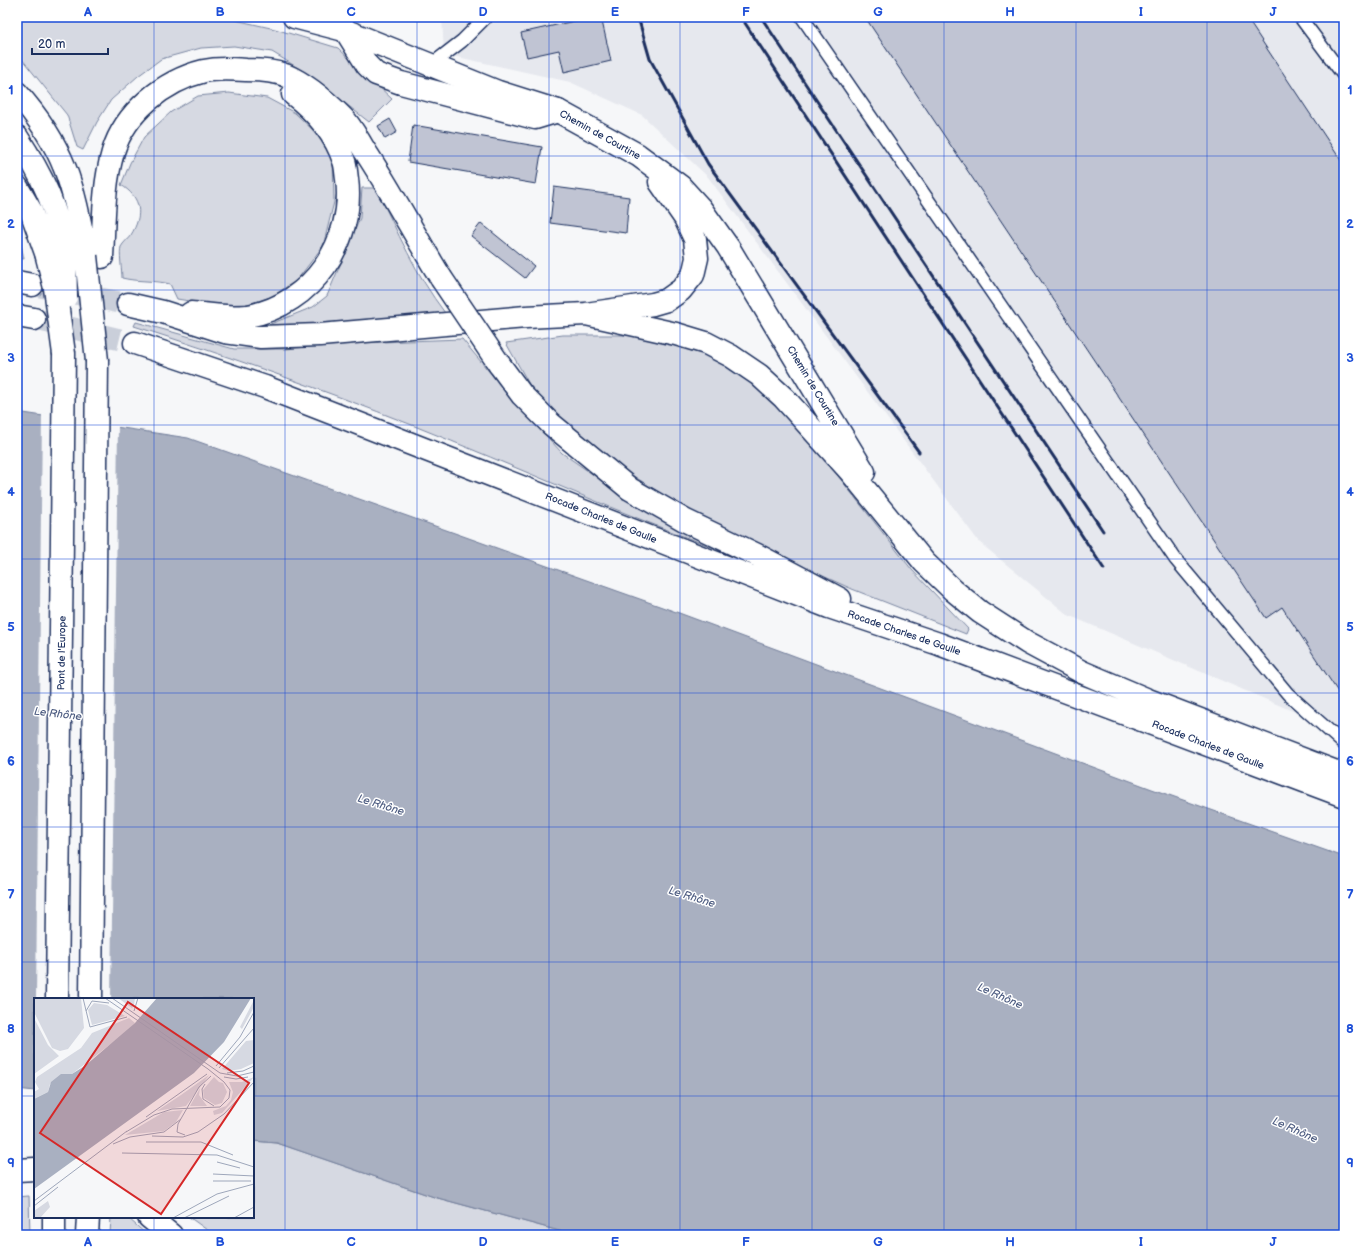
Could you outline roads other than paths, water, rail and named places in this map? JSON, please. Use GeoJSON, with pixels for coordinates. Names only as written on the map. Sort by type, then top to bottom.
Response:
{"type":"FeatureCollection","features":[{"type":"Feature","properties":{"kind":"main road","name":"Chemin de Courtine"},"geometry":{"type":"LineString","coordinates":[[294,17],[341,23],[431,65],[498,92],[558,111],[638,155],[680,186],[701,209],[728,247],[796,358],[894,525]]}},
{"type":"Feature","properties":{"kind":"main road"},"geometry":{"type":"LineString","coordinates":[[341,23],[367,65],[376,74],[401,83],[534,118],[558,111]]}},
{"type":"Feature","properties":{"kind":"main road"},"geometry":{"type":"LineString","coordinates":[[75,255],[106,182],[113,152],[125,126],[141,106],[160,92],[186,77],[205,71],[227,69],[257,70],[285,75],[312,90],[344,119],[377,169],[441,278],[499,364],[522,395],[551,424],[630,489],[686,521],[757,555],[839,598],[939,644]]}},
{"type":"Feature","properties":{"kind":"main road"},"geometry":{"type":"LineString","coordinates":[[163,312],[248,316],[270,309],[291,298],[315,280],[333,255],[345,225],[349,194],[344,161],[330,133],[310,108],[289,91],[257,70]]}},
{"type":"Feature","properties":{"kind":"main road"},"geometry":{"type":"LineString","coordinates":[[17,93],[51,137],[66,167],[79,208],[75,255]]}},
{"type":"Feature","properties":{"kind":"main road"},"geometry":{"type":"LineString","coordinates":[[17,137],[44,183],[75,255],[97,361],[91,998]]}},
{"type":"Feature","properties":{"kind":"main road"},"geometry":{"type":"LineString","coordinates":[[128,304],[163,312],[225,332],[262,337],[320,336],[526,317],[586,314],[635,308],[666,300],[681,290],[693,275],[697,258],[695,239],[685,218],[671,196],[638,155]]}},
{"type":"Feature","properties":{"kind":"main road"},"geometry":{"type":"LineString","coordinates":[[17,187],[32,211],[75,255]]}},
{"type":"Feature","properties":{"kind":"main road","name":"Pont de l'Europe"},"geometry":{"type":"LineString","coordinates":[[57,998],[64,354],[55,288],[75,255]]}},
{"type":"Feature","properties":{"kind":"main road"},"geometry":{"type":"LineString","coordinates":[[586,314],[676,334],[706,343],[748,367],[784,398],[850,471],[924,562],[953,590],[980,612],[1028,643],[1089,675],[1322,768],[1344,775]]}},
{"type":"Feature","properties":{"kind":"main road","name":"Rocade Charles de Gaulle"},"geometry":{"type":"LineString","coordinates":[[134,343],[265,386],[822,605],[939,644],[1344,796]]}},
{"type":"Feature","properties":{"kind":"main road"},"geometry":{"type":"LineString","coordinates":[[17,1170],[34,1169]]}},
{"type":"Feature","properties":{"kind":"main road"},"geometry":{"type":"LineString","coordinates":[[54,1218],[54,1235]]}},
{"type":"Feature","properties":{"kind":"main road"},"geometry":{"type":"LineString","coordinates":[[88,1218],[88,1235]]}},
{"type":"Feature","properties":{"kind":"main road"},"geometry":{"type":"LineString","coordinates":[[150,1218],[171,1235]]}},
{"type":"Feature","properties":{"kind":"lane"},"geometry":{"type":"LineString","coordinates":[[431,65],[462,41],[486,17]]}},
{"type":"Feature","properties":{"kind":"lane"},"geometry":{"type":"LineString","coordinates":[[802,17],[1176,560],[1288,694],[1344,744]]}},
{"type":"Feature","properties":{"kind":"lane"},"geometry":{"type":"LineString","coordinates":[[1300,17],[1344,76]]}},
{"type":"Feature","properties":{"kind":"water","name":"Le Rhône"},"geometry":{"type":"Polygon","coordinates":[[[17,412],[188,438],[679,613],[1152,789],[1344,857],[1344,1235],[574,1235],[434,1197],[277,1143],[254,1141],[254,998],[34,998],[34,1091],[17,1089],[17,412]]]}},
{"type":"Feature","properties":{"kind":"tunnel"},"geometry":{"type":"LineString","coordinates":[[32,285],[128,304]]}},
{"type":"Feature","properties":{"kind":"tunnel"},"geometry":{"type":"LineString","coordinates":[[34,319],[135,343]]}},
{"type":"Feature","properties":{"kind":"railway"},"geometry":{"type":"LineString","coordinates":[[638,17],[650,59],[708,164],[919,452]]}},
{"type":"Feature","properties":{"kind":"railway"},"geometry":{"type":"LineString","coordinates":[[741,17],[1104,569]]}},
{"type":"Feature","properties":{"kind":"railway"},"geometry":{"type":"LineString","coordinates":[[761,17],[1103,531]]}}]}
